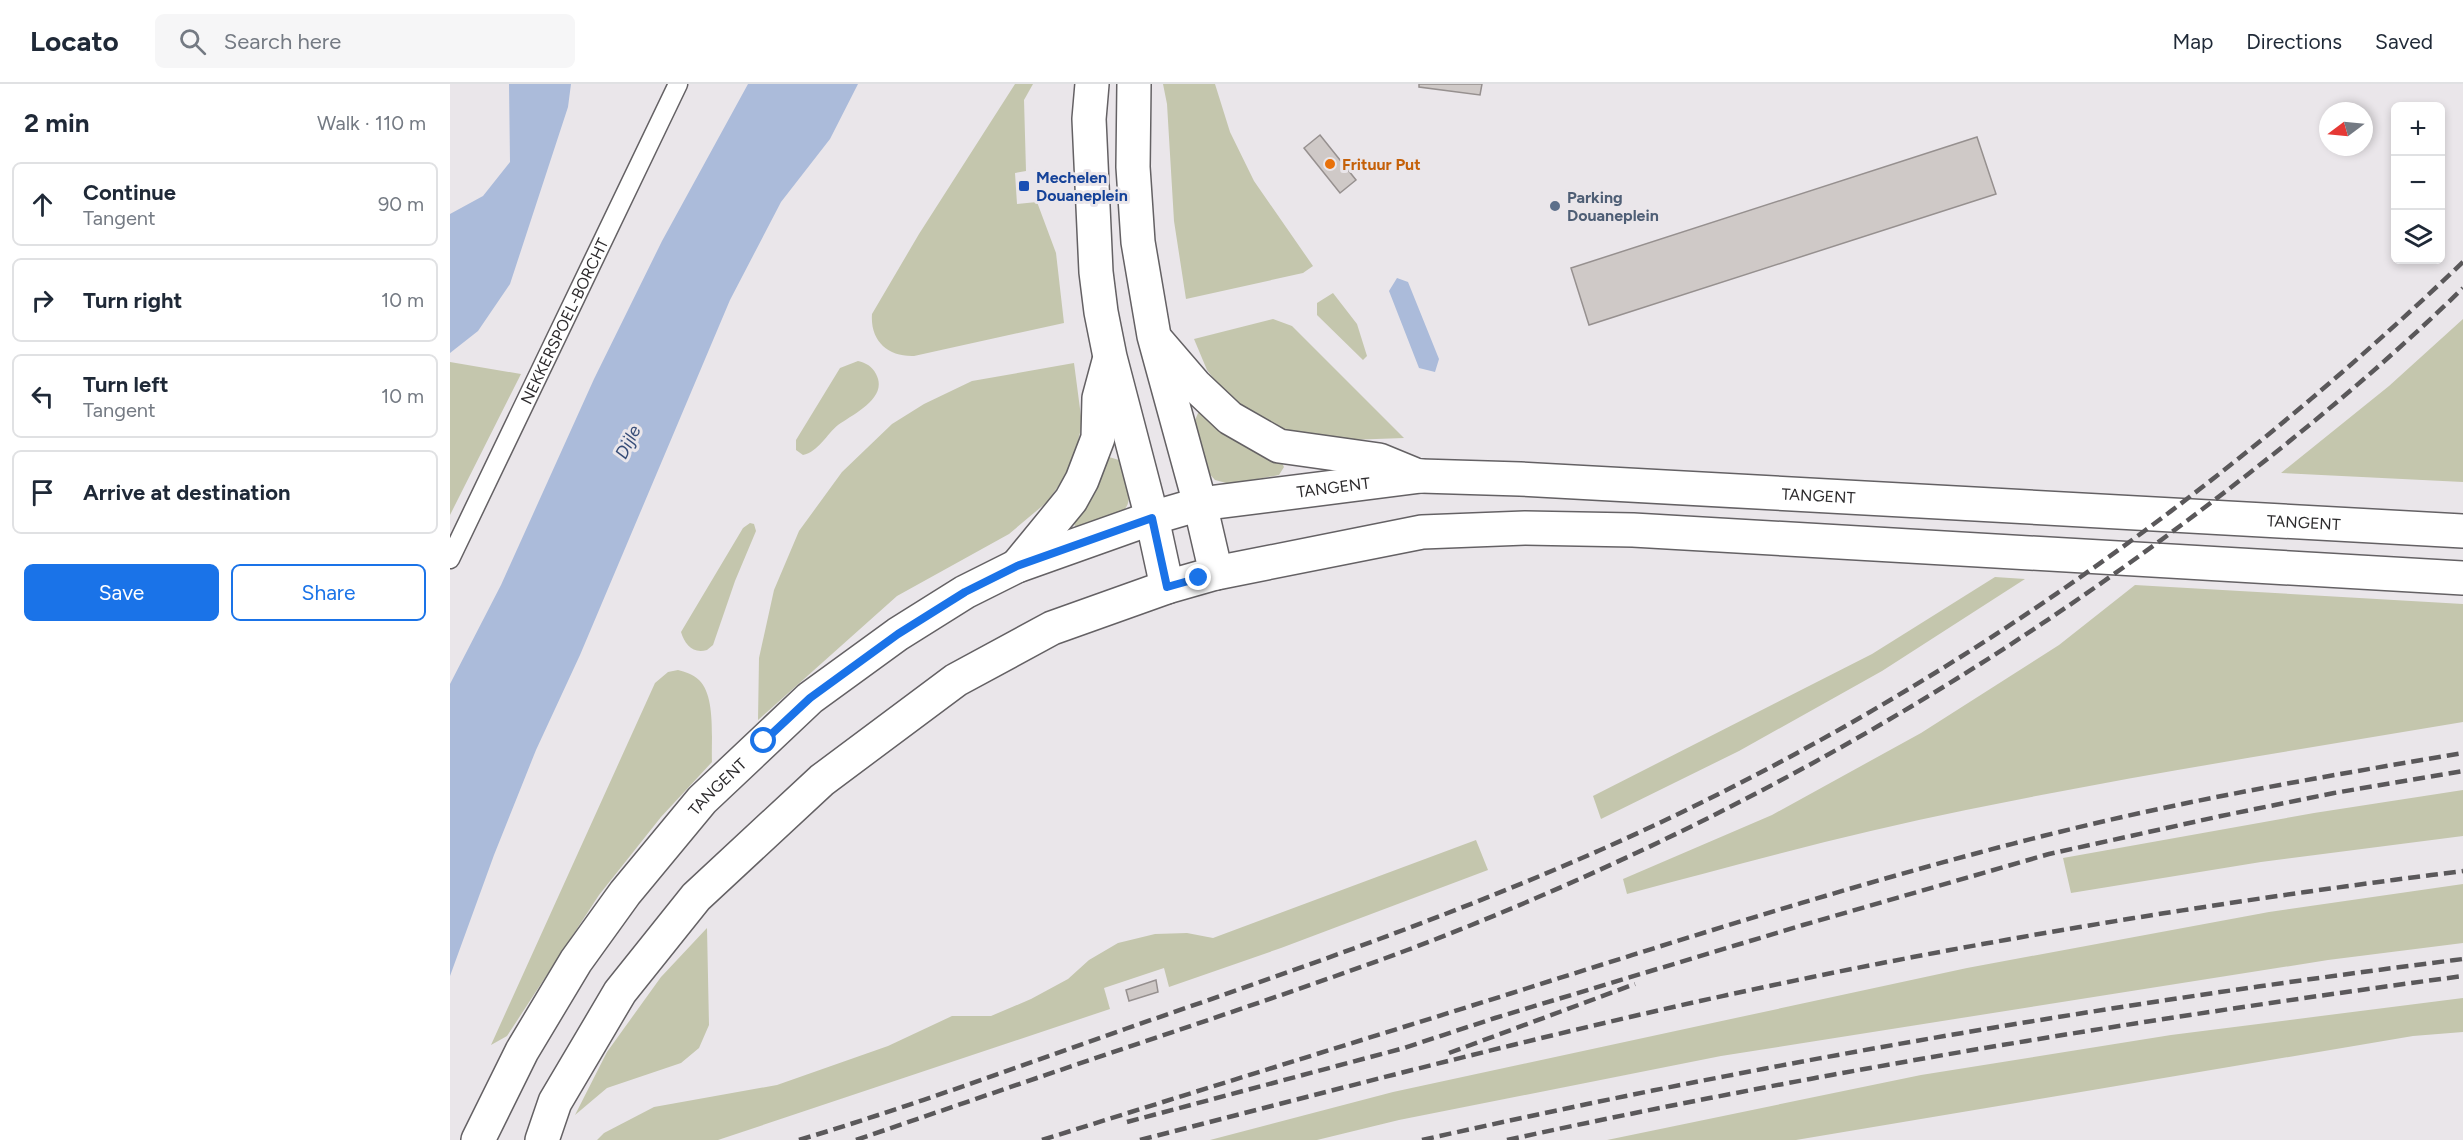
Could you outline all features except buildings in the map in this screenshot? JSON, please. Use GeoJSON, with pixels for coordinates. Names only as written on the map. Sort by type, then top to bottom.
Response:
{"type":"FeatureCollection","features":[{"type":"Feature","properties":{"kind":"main road"},"geometry":{"type":"LineString","coordinates":[[1092,84],[1089,119],[1096,272],[1101,312],[1167,587]]}},
{"type":"Feature","properties":{"kind":"main road"},"geometry":{"type":"LineString","coordinates":[[1134,84],[1133,167],[1137,232],[1154,336],[1200,504],[1216,573]]}},
{"type":"Feature","properties":{"kind":"main road"},"geometry":{"type":"LineString","coordinates":[[1154,336],[1195,385],[1230,418],[1279,446],[1379,460],[1421,476]]}},
{"type":"Feature","properties":{"kind":"main road"},"geometry":{"type":"LineString","coordinates":[[1017,566],[1071,500],[1082,480],[1098,438],[1099,398],[1110,357]]}},
{"type":"Feature","properties":{"kind":"main road","name":"TANGENT"},"geometry":{"type":"LineString","coordinates":[[478,1140],[522,1051],[576,961],[625,892],[702,800],[810,698],[908,628],[965,592],[1017,566],[1152,518],[1200,504],[1421,476],[1579,482],[2463,531]]}},
{"type":"Feature","properties":{"kind":"main road"},"geometry":{"type":"LineString","coordinates":[[542,1140],[555,1102],[620,992],[696,897],[822,780],[956,680],[1052,628],[1167,587],[1216,573],[1422,532],[1525,528],[1668,532],[2463,578]]}},
{"type":"Feature","properties":{"kind":"lane","name":"NEKKERSPOEL-BORCHT"},"geometry":{"type":"LineString","coordinates":[[450,559],[678,84]]}},
{"type":"Feature","properties":{"kind":"green space"},"geometry":{"type":"Polygon","coordinates":[[[1015,84],[1033,84],[1024,100],[1026,171],[1015,173],[1017,204],[1037,202],[1056,253],[1064,323],[914,356],[896,354],[882,346],[874,332],[872,314],[919,234],[1015,84]]]}},
{"type":"Feature","properties":{"kind":"green space"},"geometry":{"type":"Polygon","coordinates":[[[1163,84],[1215,84],[1230,132],[1254,181],[1313,266],[1303,273],[1186,299],[1174,221],[1167,104],[1163,84]]]}},
{"type":"Feature","properties":{"kind":"green space"},"geometry":{"type":"Polygon","coordinates":[[[1333,293],[1357,324],[1367,356],[1363,360],[1317,315],[1317,303],[1333,293]]]}},
{"type":"Feature","properties":{"kind":"green space"},"geometry":{"type":"Polygon","coordinates":[[[1273,319],[1292,326],[1404,438],[1320,441],[1277,429],[1234,405],[1207,370],[1194,339],[1273,319]]]}},
{"type":"Feature","properties":{"kind":"green space"},"geometry":{"type":"Polygon","coordinates":[[[2463,319],[2463,482],[2281,473],[2389,386],[2463,319]]]}},
{"type":"Feature","properties":{"kind":"green space"},"geometry":{"type":"Polygon","coordinates":[[[858,361],[868,365],[876,374],[879,383],[874,398],[838,425],[813,450],[803,455],[796,450],[796,440],[840,368],[858,361]]]}},
{"type":"Feature","properties":{"kind":"green space"},"geometry":{"type":"Polygon","coordinates":[[[450,362],[521,374],[450,515],[450,362]]]}},
{"type":"Feature","properties":{"kind":"green space"},"geometry":{"type":"Polygon","coordinates":[[[1074,363],[1082,424],[1072,467],[1047,502],[1009,534],[897,596],[758,720],[759,658],[774,590],[799,531],[842,472],[892,424],[924,404],[972,381],[1074,363]]]}},
{"type":"Feature","properties":{"kind":"green space"},"geometry":{"type":"Polygon","coordinates":[[[1198,413],[1211,414],[1280,459],[1284,467],[1279,475],[1230,484],[1215,480],[1206,470],[1194,423],[1198,413]]]}},
{"type":"Feature","properties":{"kind":"green space"},"geometry":{"type":"Polygon","coordinates":[[[1109,457],[1119,460],[1128,489],[1127,506],[1114,518],[1086,531],[1075,526],[1073,521],[1101,460],[1109,457]]]}},
{"type":"Feature","properties":{"kind":"green space"},"geometry":{"type":"Polygon","coordinates":[[[750,523],[754,524],[756,531],[735,581],[713,645],[707,650],[698,651],[687,644],[681,632],[743,528],[750,523]]]}},
{"type":"Feature","properties":{"kind":"green space"},"geometry":{"type":"Polygon","coordinates":[[[1995,577],[2025,579],[1882,671],[1739,751],[1601,819],[1593,796],[1872,654],[1995,577]]]}},
{"type":"Feature","properties":{"kind":"green space"},"geometry":{"type":"Polygon","coordinates":[[[2135,585],[2463,604],[2463,722],[2152,775],[1966,810],[1753,860],[1627,894],[1623,879],[1772,815],[1921,733],[2059,645],[2135,585]]]}},
{"type":"Feature","properties":{"kind":"green space"},"geometry":{"type":"Polygon","coordinates":[[[678,670],[697,678],[708,696],[712,719],[712,762],[661,817],[599,895],[507,1036],[491,1045],[655,683],[668,672],[678,670]]]}},
{"type":"Feature","properties":{"kind":"green space"},"geometry":{"type":"Polygon","coordinates":[[[2463,790],[2463,836],[2261,862],[2071,893],[2063,858],[2314,813],[2463,790]]]}},
{"type":"Feature","properties":{"kind":"green space"},"geometry":{"type":"Polygon","coordinates":[[[1476,840],[1488,870],[1281,948],[1169,987],[1164,968],[1104,988],[1110,1009],[718,1140],[597,1140],[604,1133],[654,1107],[777,1085],[888,1046],[952,1016],[991,1016],[1031,999],[1068,979],[1089,960],[1118,943],[1155,934],[1187,933],[1213,938],[1476,840]]]}},
{"type":"Feature","properties":{"kind":"green space"},"geometry":{"type":"Polygon","coordinates":[[[2463,884],[2463,943],[2328,960],[1721,1056],[1399,1120],[1317,1140],[1210,1140],[1393,1092],[1967,968],[2269,912],[2463,884]]]}},
{"type":"Feature","properties":{"kind":"green space"},"geometry":{"type":"Polygon","coordinates":[[[707,928],[709,1025],[699,1048],[681,1063],[607,1088],[575,1115],[607,1052],[661,977],[707,928]]]}},
{"type":"Feature","properties":{"kind":"green space"},"geometry":{"type":"Polygon","coordinates":[[[2463,998],[2463,1032],[2413,1036],[1796,1140],[1607,1140],[1921,1075],[2171,1035],[2463,998]]]}},
{"type":"Feature","properties":{"kind":"water"},"geometry":{"type":"Polygon","coordinates":[[[509,84],[571,84],[568,107],[510,284],[478,331],[450,353],[450,214],[483,196],[510,162],[509,84]]]}},
{"type":"Feature","properties":{"kind":"water","name":"Dijle"},"geometry":{"type":"Polygon","coordinates":[[[748,84],[858,84],[830,139],[781,202],[730,300],[580,655],[536,750],[494,855],[450,976],[450,684],[501,585],[594,379],[662,241],[748,84]]]}},
{"type":"Feature","properties":{"kind":"water"},"geometry":{"type":"Polygon","coordinates":[[[1397,278],[1408,282],[1439,359],[1435,372],[1419,368],[1389,291],[1397,278]]]}},
{"type":"Feature","properties":{"kind":"railway"},"geometry":{"type":"LineString","coordinates":[[799,1140],[963,1086],[1423,923],[1598,851],[1717,795],[1833,733],[1946,666],[2056,594],[2163,517],[2266,436],[2366,351],[2463,262]]}},
{"type":"Feature","properties":{"kind":"railway"},"geometry":{"type":"LineString","coordinates":[[856,1140],[1416,947],[1548,893],[1740,802],[1924,699],[2013,643],[2101,583],[2188,520],[2295,437],[2397,350],[2463,288]]}},
{"type":"Feature","properties":{"kind":"railway"},"geometry":{"type":"LineString","coordinates":[[1042,1140],[1726,926],[1872,882],[2018,842],[2230,794],[2463,753]]}},
{"type":"Feature","properties":{"kind":"railway"},"geometry":{"type":"LineString","coordinates":[[1127,1122],[1404,1048],[1495,1018],[1803,925],[2049,854],[2334,793],[2463,771]]}},
{"type":"Feature","properties":{"kind":"railway"},"geometry":{"type":"LineString","coordinates":[[1140,1140],[1559,1034],[1795,981],[1985,944],[2176,911],[2463,871]]}},
{"type":"Feature","properties":{"kind":"railway"},"geometry":{"type":"LineString","coordinates":[[1422,1140],[1681,1085],[1940,1037],[2201,995],[2463,959]]}},
{"type":"Feature","properties":{"kind":"railway"},"geometry":{"type":"LineString","coordinates":[[1507,1140],[1745,1091],[1983,1048],[2223,1010],[2463,976]]}},
{"type":"Feature","properties":{"kind":"railway"},"geometry":{"type":"LineString","coordinates":[[1449,1053],[1635,984]]}},
{"type":"Feature","properties":{"kind":"place","name":"Frituur Put"},"geometry":{"type":"Point","coordinates":[1330,164]}},
{"type":"Feature","properties":{"kind":"place","name":"Mechelen Douaneplein"},"geometry":{"type":"Point","coordinates":[1024,186]}},
{"type":"Feature","properties":{"kind":"place","name":"Parking Douaneplein"},"geometry":{"type":"Point","coordinates":[1555,206]}},
{"type":"Feature","properties":{"kind":"route"},"geometry":{"type":"LineString","coordinates":[[764,741],[810,698],[898,634],[965,592],[1017,566],[1152,518],[1167,587],[1199,578]]}}]}
